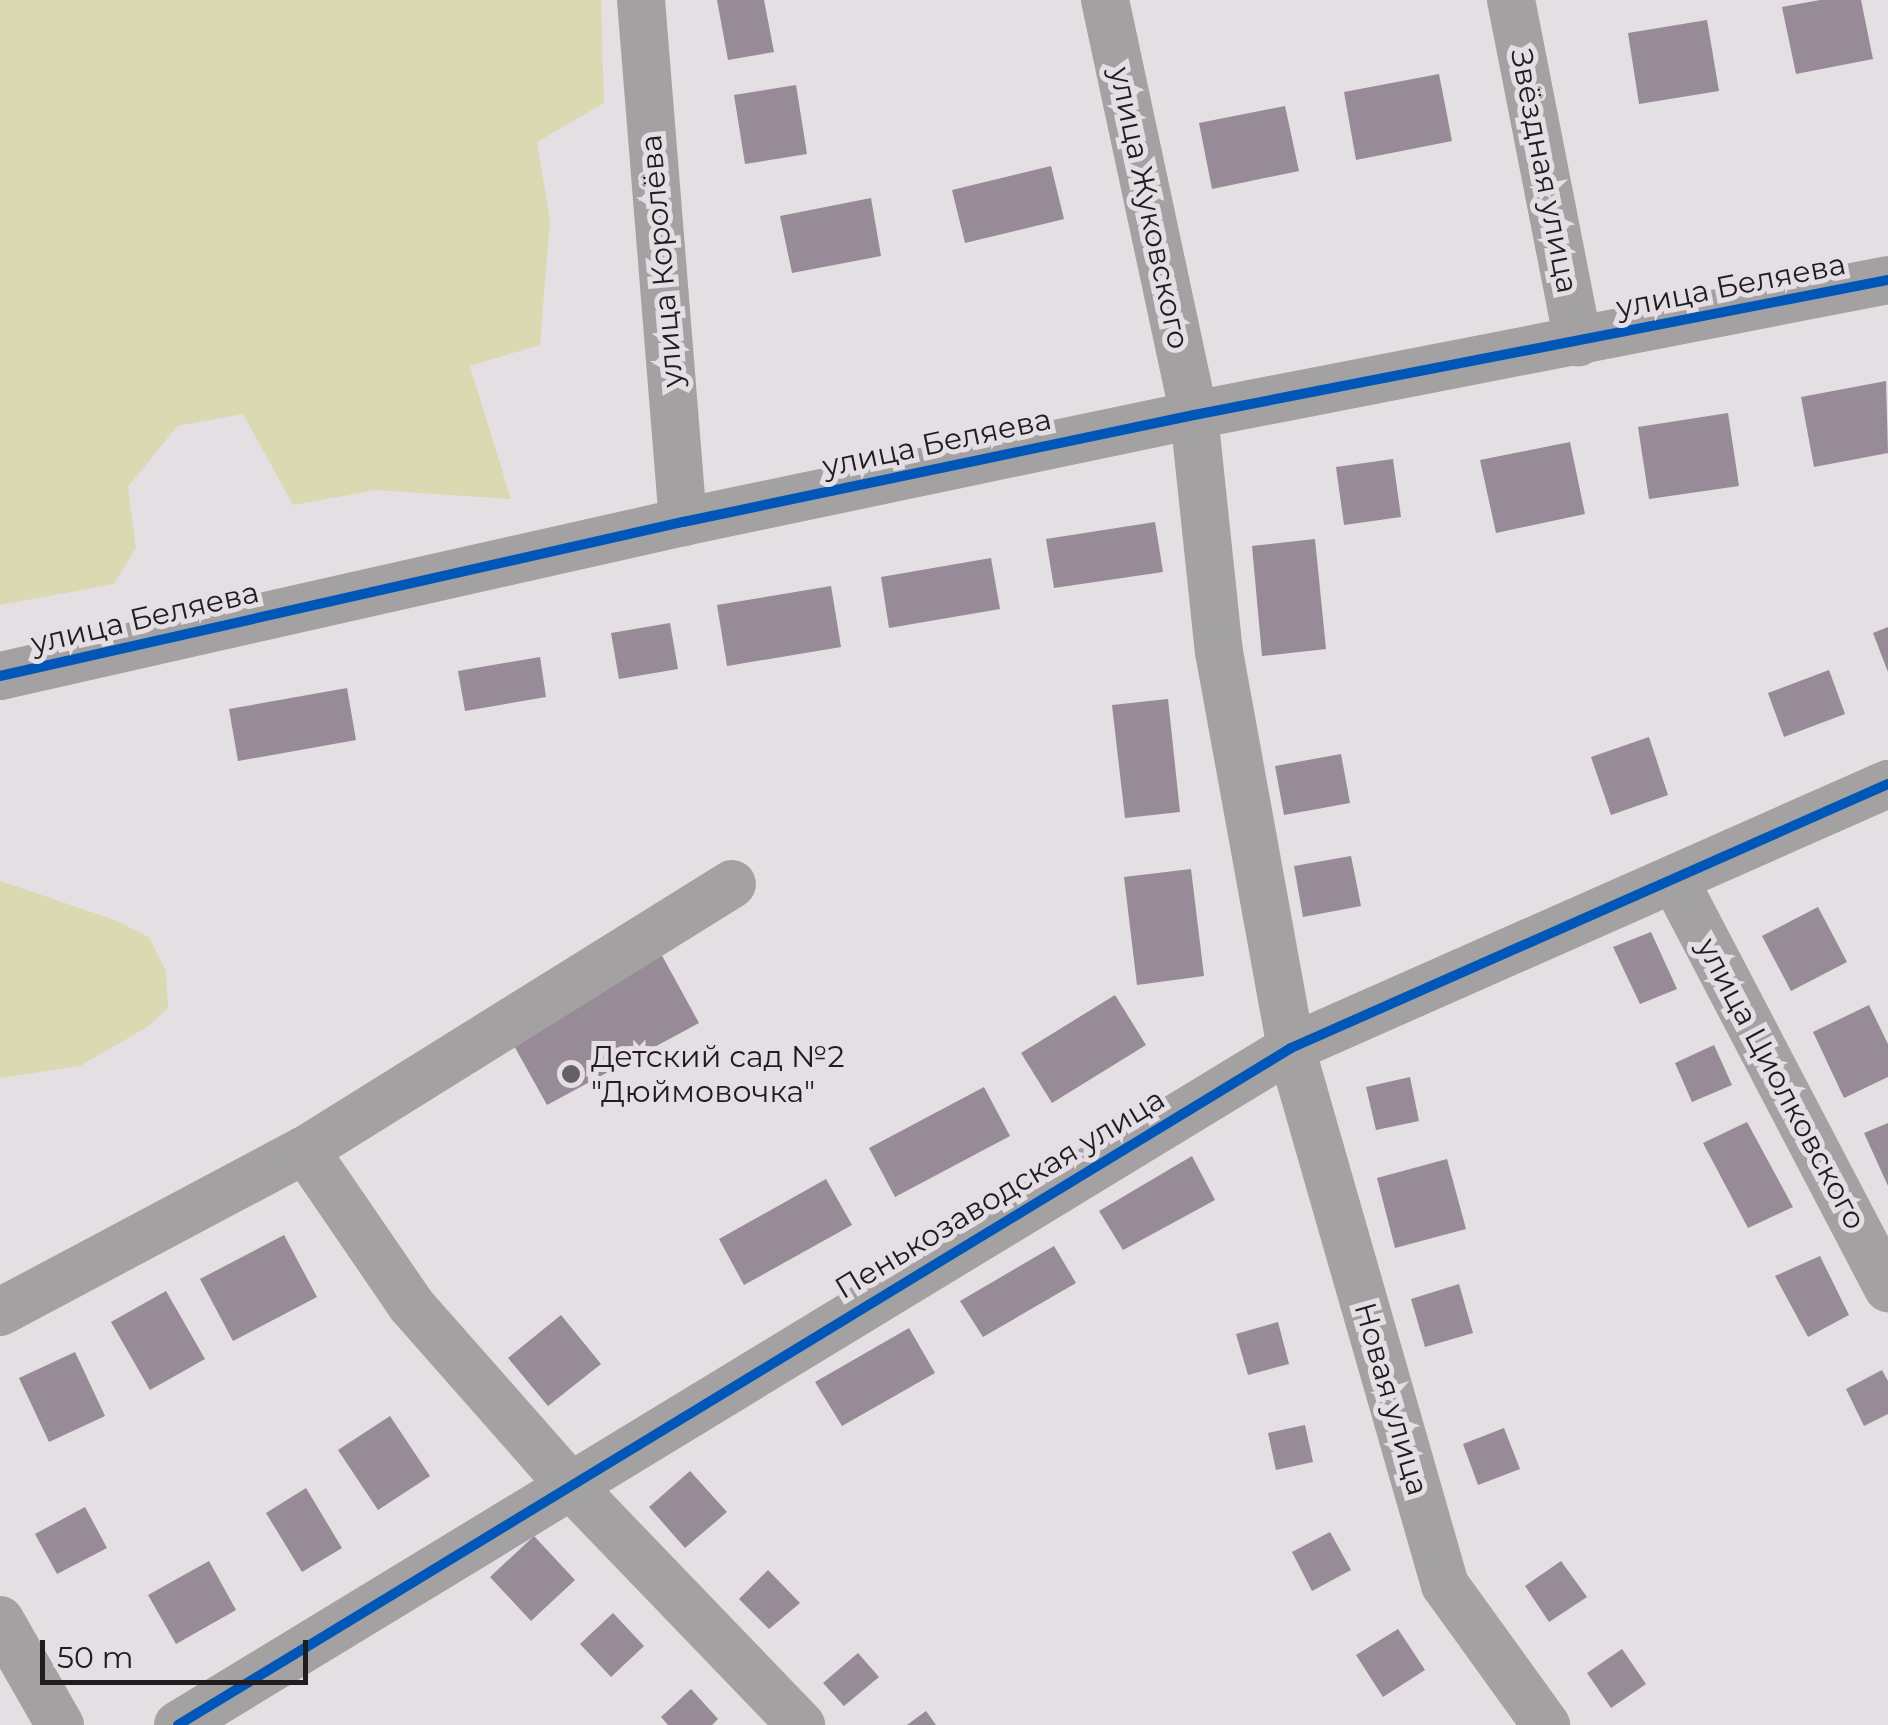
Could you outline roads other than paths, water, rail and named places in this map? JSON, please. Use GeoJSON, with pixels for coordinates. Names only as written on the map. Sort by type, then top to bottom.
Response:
{"type":"FeatureCollection","features":[{"type":"Feature","properties":{"kind":"street","name":"улица Королёва"},"geometry":{"type":"LineString","coordinates":[[642,0],[682,522]]}},
{"type":"Feature","properties":{"kind":"street","name":"улица Жуковского"},"geometry":{"type":"LineString","coordinates":[[1105,0],[1194,415],[1219,652],[1290,1048]]}},
{"type":"Feature","properties":{"kind":"street","name":"Звёздная улица"},"geometry":{"type":"LineString","coordinates":[[1511,0],[1578,343]]}},
{"type":"Feature","properties":{"kind":"street","name":"улица Беляева"},"geometry":{"type":"LineString","coordinates":[[0,676],[682,522],[1194,415],[1888,280]]}},
{"type":"Feature","properties":{"kind":"street","name":"Пенькозаводская улица"},"geometry":{"type":"LineString","coordinates":[[178,1725],[1290,1048],[1888,784]]}},
{"type":"Feature","properties":{"kind":"street","name":"улица Циолковского"},"geometry":{"type":"LineString","coordinates":[[1674,879],[1888,1289]]}},
{"type":"Feature","properties":{"kind":"street"},"geometry":{"type":"LineString","coordinates":[[0,1312],[304,1150],[732,884]]}},
{"type":"Feature","properties":{"kind":"street","name":"Новая улица"},"geometry":{"type":"LineString","coordinates":[[1290,1048],[1444,1585],[1546,1725]]}},
{"type":"Feature","properties":{"kind":"street"},"geometry":{"type":"LineString","coordinates":[[304,1150],[410,1304],[569,1484],[801,1725]]}},
{"type":"Feature","properties":{"kind":"street"},"geometry":{"type":"LineString","coordinates":[[0,1620],[60,1725]]}},
{"type":"Feature","properties":{"kind":"place","name":"Детский сад №2 \"Дюймовочка\""},"geometry":{"type":"Point","coordinates":[571,1074]}}]}
